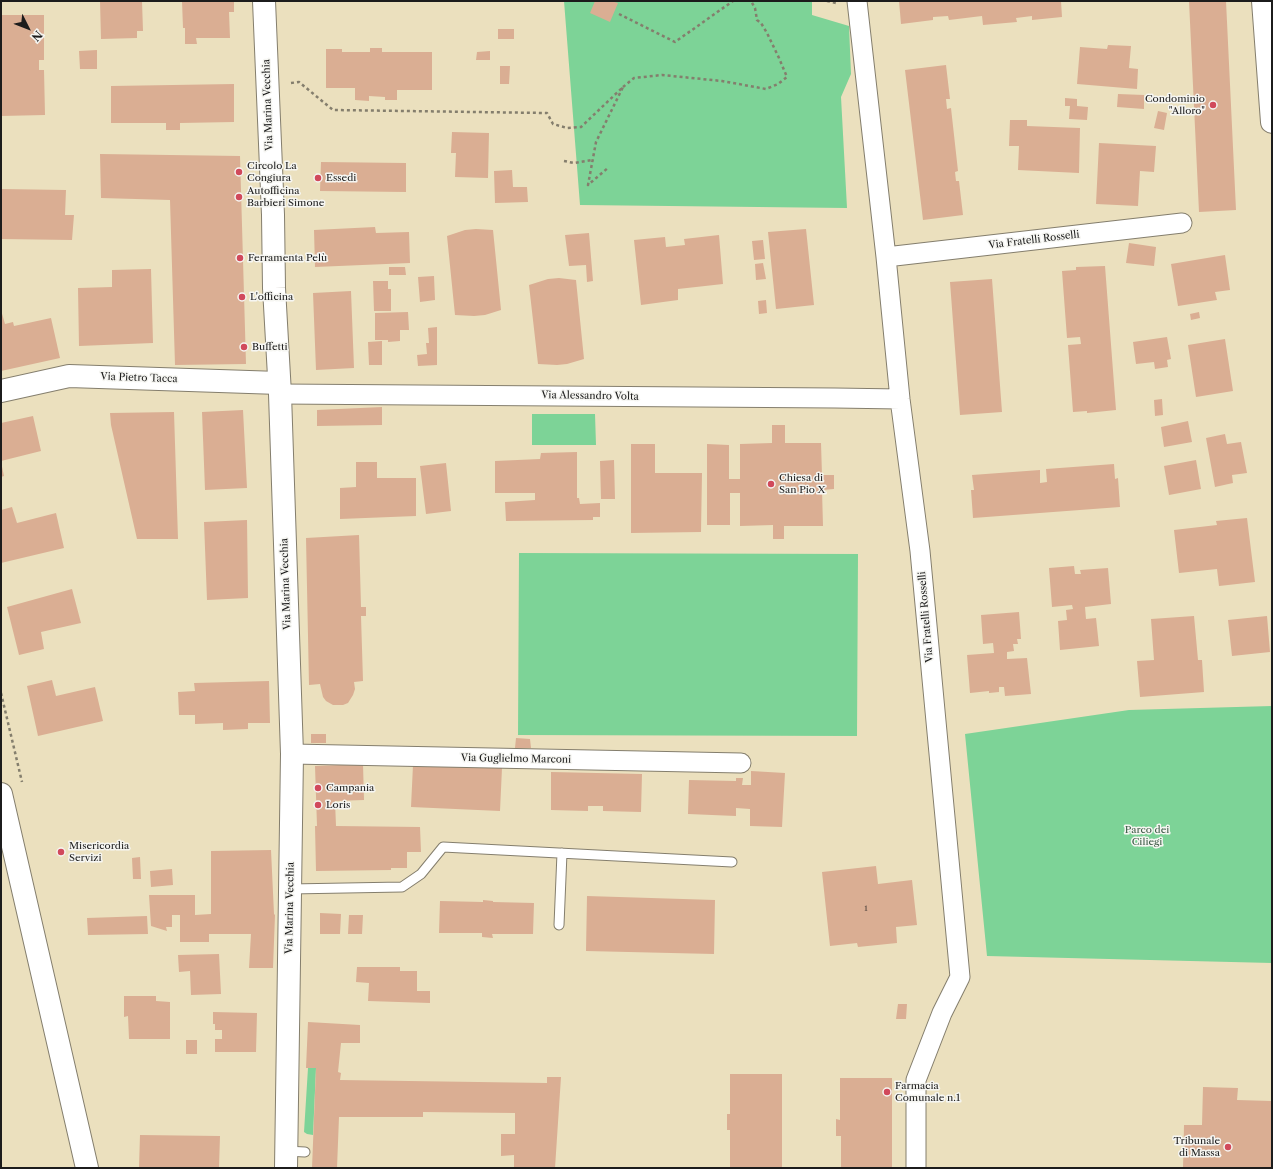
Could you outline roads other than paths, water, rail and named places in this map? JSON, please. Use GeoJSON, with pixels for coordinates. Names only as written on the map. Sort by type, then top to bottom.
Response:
{"type":"FeatureCollection","features":[{"type":"Feature","properties":{"kind":"main road","name":"Via Marina Vecchia"},"geometry":{"type":"LineString","coordinates":[[264,1],[292,754],[290,889],[292,1157]]}},
{"type":"Feature","properties":{"kind":"main road"},"geometry":{"type":"LineString","coordinates":[[1263,1],[1272,122]]}},
{"type":"Feature","properties":{"kind":"main road","name":"Via Pietro Tacca"},"geometry":{"type":"LineString","coordinates":[[1,391],[69,376],[279,388]]}},
{"type":"Feature","properties":{"kind":"main road"},"geometry":{"type":"LineString","coordinates":[[1,794],[87,1168]]}},
{"type":"Feature","properties":{"kind":"street","name":"Via Fratelli Rosselli"},"geometry":{"type":"LineString","coordinates":[[857,1],[886,257],[900,400],[920,551],[960,977],[942,1013],[916,1080],[916,1168]]}},
{"type":"Feature","properties":{"kind":"street","name":"Via Fratelli Rosselli"},"geometry":{"type":"LineString","coordinates":[[886,257],[1182,223]]}},
{"type":"Feature","properties":{"kind":"street","name":"Via Alessandro Volta"},"geometry":{"type":"LineString","coordinates":[[279,388],[900,400]]}},
{"type":"Feature","properties":{"kind":"street","name":"Via Guglielmo Marconi"},"geometry":{"type":"LineString","coordinates":[[292,754],[740,763]]}},
{"type":"Feature","properties":{"kind":"lane"},"geometry":{"type":"LineString","coordinates":[[290,889],[402,887],[421,874],[443,847],[732,862]]}},
{"type":"Feature","properties":{"kind":"lane"},"geometry":{"type":"LineString","coordinates":[[559,925],[562,853]]}},
{"type":"Feature","properties":{"kind":"place","name":"Condominio \"Alloro\""},"geometry":{"type":"Point","coordinates":[1213,105]}},
{"type":"Feature","properties":{"kind":"place","name":"Circolo La Congiura"},"geometry":{"type":"Point","coordinates":[239,172]}},
{"type":"Feature","properties":{"kind":"place","name":"Essedi"},"geometry":{"type":"Point","coordinates":[318,178]}},
{"type":"Feature","properties":{"kind":"place","name":"Autofficina Barbieri Simone"},"geometry":{"type":"Point","coordinates":[239,197]}},
{"type":"Feature","properties":{"kind":"place","name":"Ferramenta Pelù"},"geometry":{"type":"Point","coordinates":[240,258]}},
{"type":"Feature","properties":{"kind":"place","name":"L'officina"},"geometry":{"type":"Point","coordinates":[242,297]}},
{"type":"Feature","properties":{"kind":"place","name":"Buffetti"},"geometry":{"type":"Point","coordinates":[244,347]}},
{"type":"Feature","properties":{"kind":"place","name":"Chiesa di San Pio X"},"geometry":{"type":"Point","coordinates":[771,484]}},
{"type":"Feature","properties":{"kind":"place","name":"Campania"},"geometry":{"type":"Point","coordinates":[318,788]}},
{"type":"Feature","properties":{"kind":"place","name":"Loris"},"geometry":{"type":"Point","coordinates":[318,805]}},
{"type":"Feature","properties":{"kind":"place","name":"Misericordia Servizi"},"geometry":{"type":"Point","coordinates":[61,852]}},
{"type":"Feature","properties":{"kind":"place","name":"Farmacia Comunale n.1"},"geometry":{"type":"Point","coordinates":[887,1092]}},
{"type":"Feature","properties":{"kind":"place","name":"Tribunale di Massa"},"geometry":{"type":"Point","coordinates":[1228,1147]}},
{"type":"Feature","properties":{"kind":"park label","name":"Parco dei Ciliegi"},"geometry":{"type":"Point","coordinates":[1147,836]}}]}
